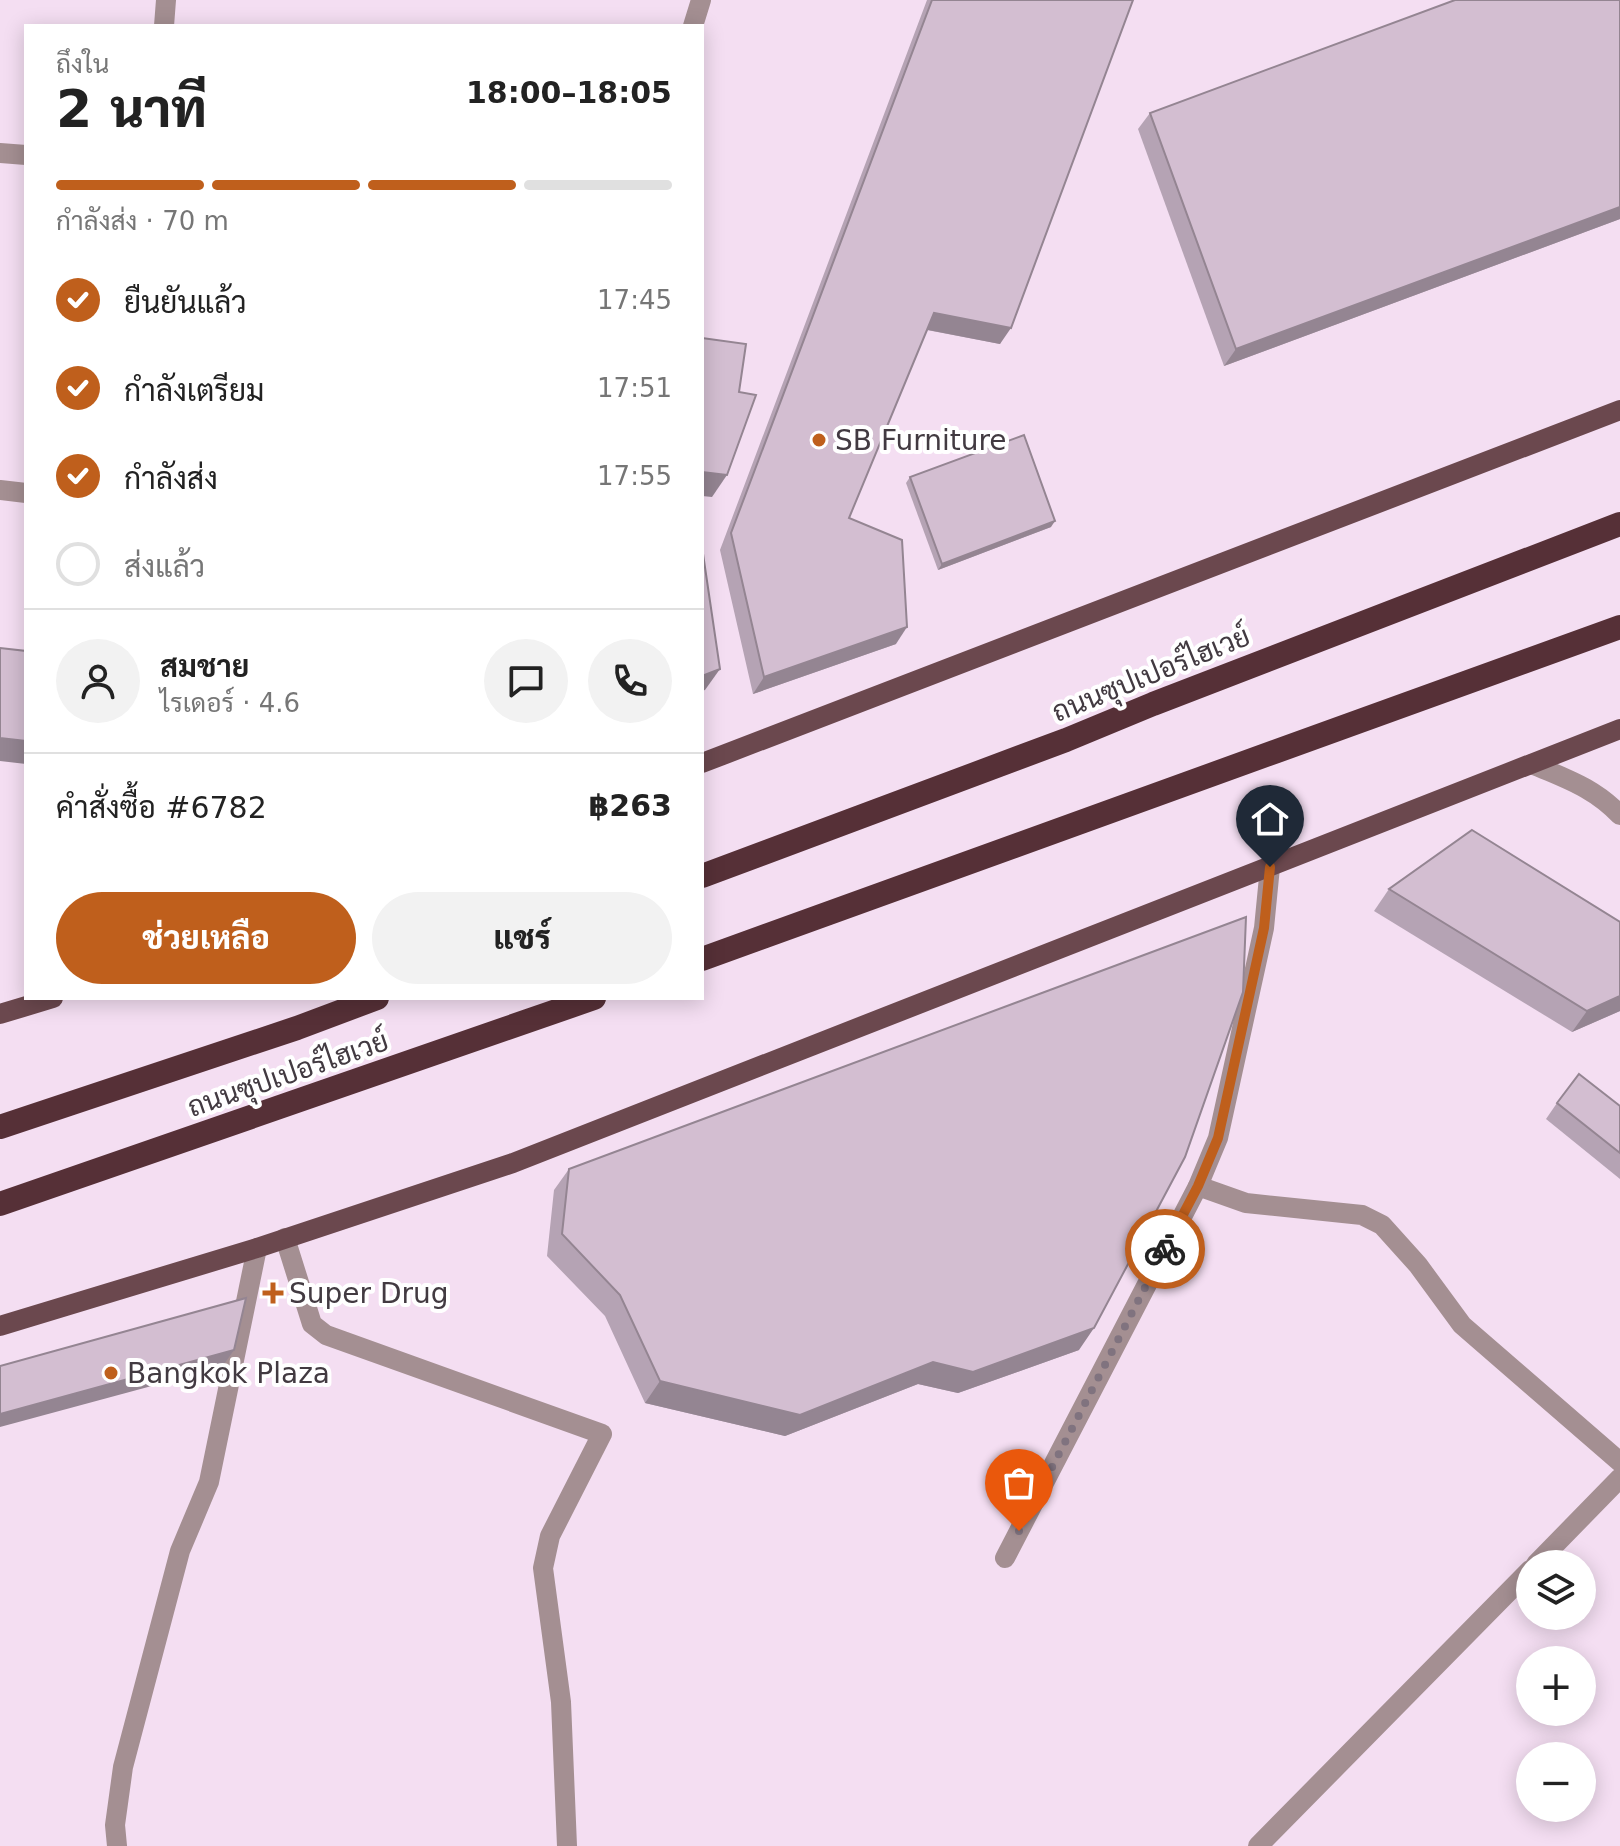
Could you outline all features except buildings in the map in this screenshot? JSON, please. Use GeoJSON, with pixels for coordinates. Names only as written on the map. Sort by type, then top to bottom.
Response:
{"type":"FeatureCollection","features":[{"type":"Feature","properties":{"kind":"highway","name":"ถนนซุปเปอร์ไฮเวย์"},"geometry":{"type":"LineString","coordinates":[[704,875],[1066,740],[1620,524]]}},
{"type":"Feature","properties":{"kind":"highway"},"geometry":{"type":"LineString","coordinates":[[704,958],[1620,627]]}},
{"type":"Feature","properties":{"kind":"highway","name":"ถนนซุปเปอร์ไฮเวย์"},"geometry":{"type":"LineString","coordinates":[[0,1127],[372,1000]]}},
{"type":"Feature","properties":{"kind":"highway","name":"ถนนซุปเปอร์ไฮเวย์"},"geometry":{"type":"LineString","coordinates":[[0,1204],[588,1000]]}},
{"type":"Feature","properties":{"kind":"main road"},"geometry":{"type":"LineString","coordinates":[[704,762],[1620,410]]}},
{"type":"Feature","properties":{"kind":"main road"},"geometry":{"type":"LineString","coordinates":[[0,1326],[257,1248],[513,1163],[1620,729]]}},
{"type":"Feature","properties":{"kind":"main road"},"geometry":{"type":"LineString","coordinates":[[0,1014],[46,1000]]}},
{"type":"Feature","properties":{"kind":"street"},"geometry":{"type":"LineString","coordinates":[[164,24],[166,0]]}},
{"type":"Feature","properties":{"kind":"street"},"geometry":{"type":"LineString","coordinates":[[694,24],[701,0]]}},
{"type":"Feature","properties":{"kind":"street"},"geometry":{"type":"LineString","coordinates":[[0,153],[24,155]]}},
{"type":"Feature","properties":{"kind":"street"},"geometry":{"type":"LineString","coordinates":[[0,490],[24,493]]}},
{"type":"Feature","properties":{"kind":"street"},"geometry":{"type":"LineString","coordinates":[[1532,764],[1612,794],[1620,815]]}},
{"type":"Feature","properties":{"kind":"street"},"geometry":{"type":"LineString","coordinates":[[1005,1558],[1198,1186],[1218,1138],[1264,928],[1270,867]]}},
{"type":"Feature","properties":{"kind":"street"},"geometry":{"type":"LineString","coordinates":[[1198,1186],[1246,1203],[1362,1215],[1382,1225],[1418,1265],[1462,1325],[1620,1462]]}},
{"type":"Feature","properties":{"kind":"street"},"geometry":{"type":"LineString","coordinates":[[285,1238],[312,1324],[326,1335],[602,1434],[550,1536],[543,1568],[561,1702],[567,1846]]}},
{"type":"Feature","properties":{"kind":"street"},"geometry":{"type":"LineString","coordinates":[[117,1846],[115,1825],[123,1767],[180,1551],[209,1482],[257,1248]]}},
{"type":"Feature","properties":{"kind":"street"},"geometry":{"type":"LineString","coordinates":[[1550,1550],[1620,1478]]}},
{"type":"Feature","properties":{"kind":"street"},"geometry":{"type":"LineString","coordinates":[[1258,1846],[1516,1584]]}},
{"type":"Feature","properties":{"kind":"way so far"},"geometry":{"type":"LineString","coordinates":[[1019,1531],[1165,1249]]}},
{"type":"Feature","properties":{"kind":"place","name":"SB Furniture"},"geometry":{"type":"Point","coordinates":[819,440]}},
{"type":"Feature","properties":{"kind":"place","name":"Super Drug"},"geometry":{"type":"Point","coordinates":[273,1293]}},
{"type":"Feature","properties":{"kind":"place","name":"Bangkok Plaza"},"geometry":{"type":"Point","coordinates":[111,1373]}},
{"type":"Feature","properties":{"kind":"route"},"geometry":{"type":"LineString","coordinates":[[1165,1249],[1198,1186],[1218,1138],[1264,928],[1270,867]]}}]}
